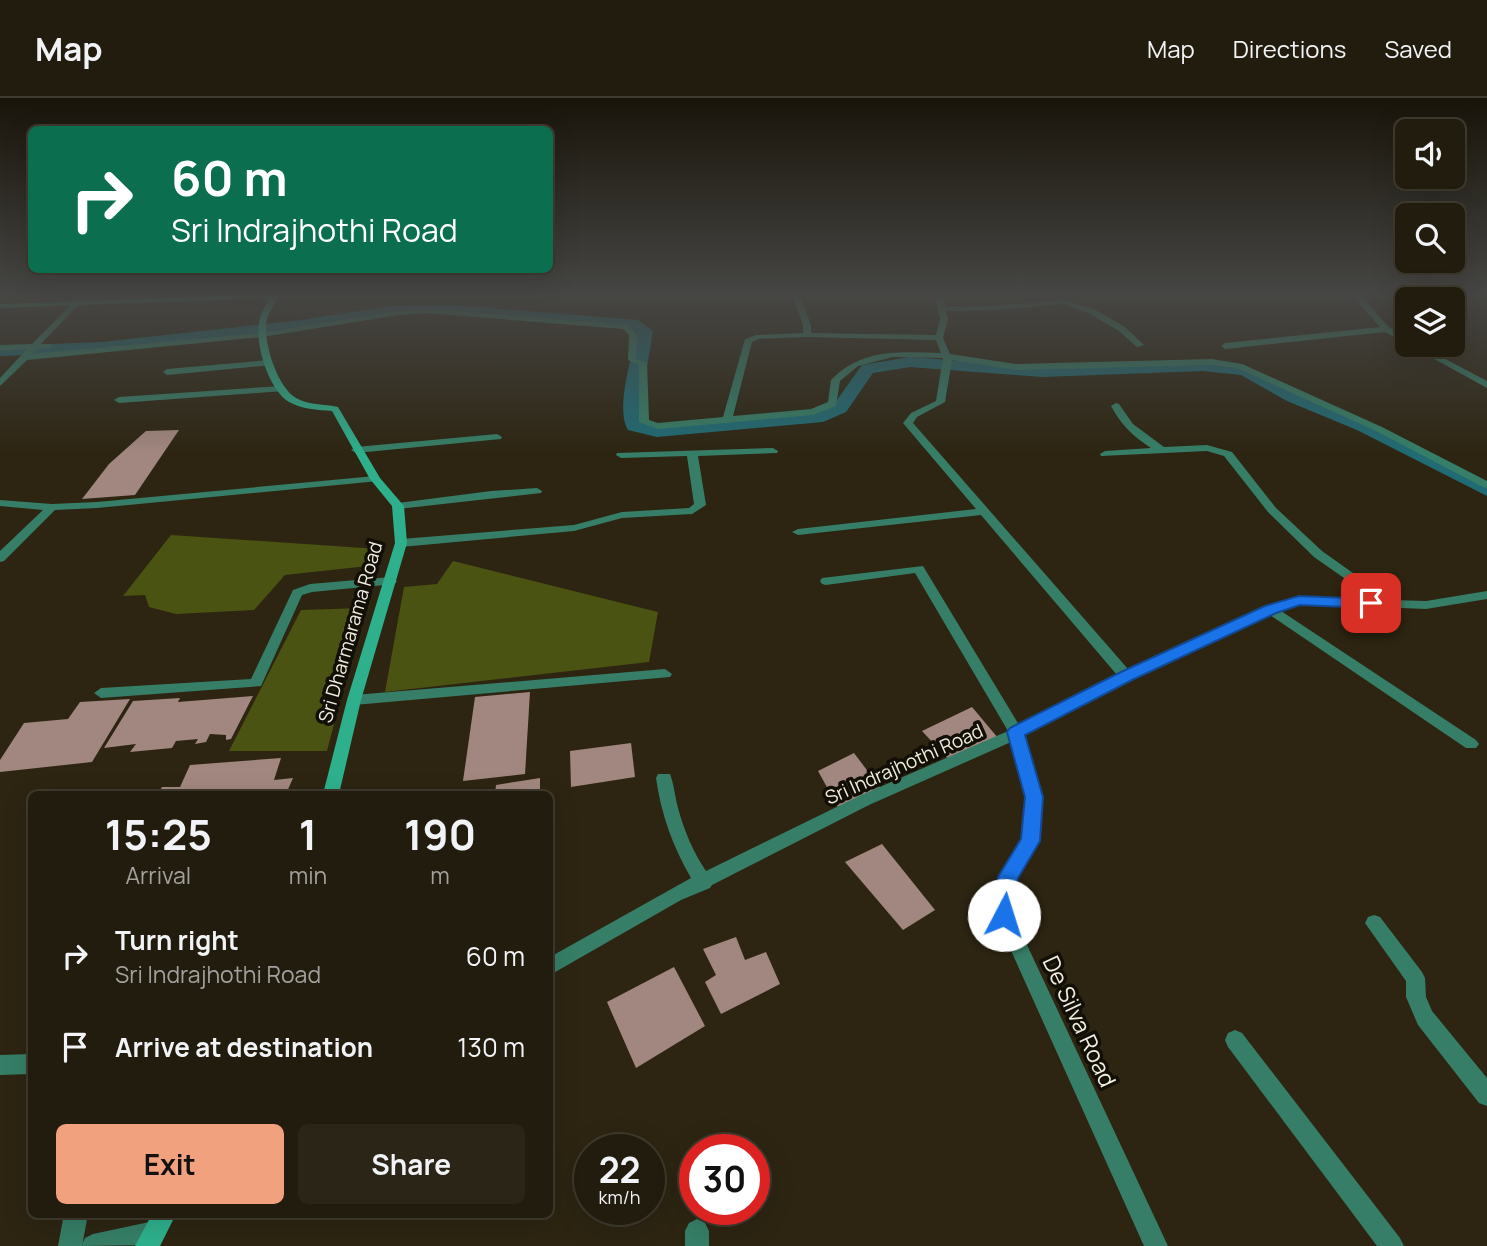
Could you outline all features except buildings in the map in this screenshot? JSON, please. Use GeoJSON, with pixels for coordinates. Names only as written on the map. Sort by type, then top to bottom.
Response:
{"type":"FeatureCollection","features":[{"type":"Feature","properties":{"kind":"street"},"geometry":{"type":"LineString","coordinates":[[0,383],[36,347]]}},
{"type":"Feature","properties":{"kind":"street"},"geometry":{"type":"LineString","coordinates":[[0,348],[31,352],[85,347]]}},
{"type":"Feature","properties":{"kind":"street"},"geometry":{"type":"LineString","coordinates":[[266,347],[281,389],[292,400],[335,409],[374,479],[398,506],[537,491]]}},
{"type":"Feature","properties":{"kind":"street"},"geometry":{"type":"LineString","coordinates":[[633,347],[632,360],[643,363],[644,422],[658,426],[813,412],[832,404],[836,380],[855,364],[893,354],[947,362],[1016,367],[1068,368],[1191,361],[1239,366],[1380,429],[1487,485]]}},
{"type":"Feature","properties":{"kind":"street"},"geometry":{"type":"LineString","coordinates":[[727,420],[747,347]]}},
{"type":"Feature","properties":{"kind":"street"},"geometry":{"type":"LineString","coordinates":[[942,347],[947,362],[940,402],[914,415],[908,423],[1126,676]]}},
{"type":"Feature","properties":{"kind":"street"},"geometry":{"type":"LineString","coordinates":[[1435,357],[1487,385]]}},
{"type":"Feature","properties":{"kind":"street"},"geometry":{"type":"LineString","coordinates":[[167,372],[270,363]]}},
{"type":"Feature","properties":{"kind":"street"},"geometry":{"type":"LineString","coordinates":[[119,400],[281,389]]}},
{"type":"Feature","properties":{"kind":"street"},"geometry":{"type":"LineString","coordinates":[[1116,406],[1124,422],[1138,436],[1162,450]]}},
{"type":"Feature","properties":{"kind":"street"},"geometry":{"type":"LineString","coordinates":[[356,450],[497,437]]}},
{"type":"Feature","properties":{"kind":"street"},"geometry":{"type":"LineString","coordinates":[[1105,454],[1207,448],[1228,454],[1272,510],[1318,554],[1390,605]]}},
{"type":"Feature","properties":{"kind":"street"},"geometry":{"type":"LineString","coordinates":[[621,455],[773,451]]}},
{"type":"Feature","properties":{"kind":"street"},"geometry":{"type":"LineString","coordinates":[[401,543],[574,528],[622,514],[692,511],[700,505],[692,453]]}},
{"type":"Feature","properties":{"kind":"street"},"geometry":{"type":"LineString","coordinates":[[0,503],[52,507],[374,479]]}},
{"type":"Feature","properties":{"kind":"street","name":"Sri Dharmarama Road"},"geometry":{"type":"LineString","coordinates":[[332,791],[354,699],[401,543],[398,506]]}},
{"type":"Feature","properties":{"kind":"street"},"geometry":{"type":"LineString","coordinates":[[0,558],[52,507]]}},
{"type":"Feature","properties":{"kind":"street"},"geometry":{"type":"LineString","coordinates":[[798,532],[984,511]]}},
{"type":"Feature","properties":{"kind":"street","name":"De Silva Road"},"geometry":{"type":"LineString","coordinates":[[826,581],[919,569],[1016,732],[1034,797],[1030,841],[1008,877],[1004,915],[1156,1246]]}},
{"type":"Feature","properties":{"kind":"street"},"geometry":{"type":"LineString","coordinates":[[101,693],[256,683],[297,593],[310,588],[391,581]]}},
{"type":"Feature","properties":{"kind":"street","name":"Sri Indrajhothi Road"},"geometry":{"type":"LineString","coordinates":[[553,965],[675,895],[704,883],[863,801],[989,747],[1126,676],[1271,610],[1299,600],[1426,605],[1487,595]]}},
{"type":"Feature","properties":{"kind":"street"},"geometry":{"type":"LineString","coordinates":[[1271,610],[1471,744]]}},
{"type":"Feature","properties":{"kind":"street"},"geometry":{"type":"LineString","coordinates":[[354,699],[665,674]]}},
{"type":"Feature","properties":{"kind":"street"},"geometry":{"type":"LineString","coordinates":[[664,778],[666,796],[681,841],[704,883]]}},
{"type":"Feature","properties":{"kind":"street"},"geometry":{"type":"LineString","coordinates":[[1374,923],[1415,978],[1416,997],[1425,1018],[1487,1095]]}},
{"type":"Feature","properties":{"kind":"street"},"geometry":{"type":"LineString","coordinates":[[1235,1040],[1392,1246]]}},
{"type":"Feature","properties":{"kind":"street"},"geometry":{"type":"LineString","coordinates":[[0,1065],[28,1064]]}},
{"type":"Feature","properties":{"kind":"street"},"geometry":{"type":"LineString","coordinates":[[70,1246],[75,1218]]}},
{"type":"Feature","properties":{"kind":"street"},"geometry":{"type":"LineString","coordinates":[[93,1246],[156,1231]]}},
{"type":"Feature","properties":{"kind":"green space"},"geometry":{"type":"Polygon","coordinates":[[[171,535],[378,549],[368,566],[285,575],[254,610],[176,614],[149,607],[145,595],[123,596],[171,535]]]}},
{"type":"Feature","properties":{"kind":"green space"},"geometry":{"type":"Polygon","coordinates":[[[453,561],[658,612],[649,662],[385,692],[404,587],[437,584],[453,561]]]}},
{"type":"Feature","properties":{"kind":"green space"},"geometry":{"type":"Polygon","coordinates":[[[364,608],[327,751],[229,751],[301,610],[364,608]]]}},
{"type":"Feature","properties":{"kind":"waterway"},"geometry":{"type":"LineString","coordinates":[[0,351],[106,347]]}},
{"type":"Feature","properties":{"kind":"waterway"},"geometry":{"type":"LineString","coordinates":[[642,347],[631,409],[634,426],[657,431],[817,418],[840,408],[868,369],[910,362],[1042,372],[1203,366],[1245,370],[1293,397],[1363,426],[1487,490]]}},
{"type":"Feature","properties":{"kind":"route"},"geometry":{"type":"LineString","coordinates":[[1004,915],[1008,877],[1030,841],[1034,797],[1016,732],[1126,676],[1271,610],[1299,600],[1371,603]]}}]}
